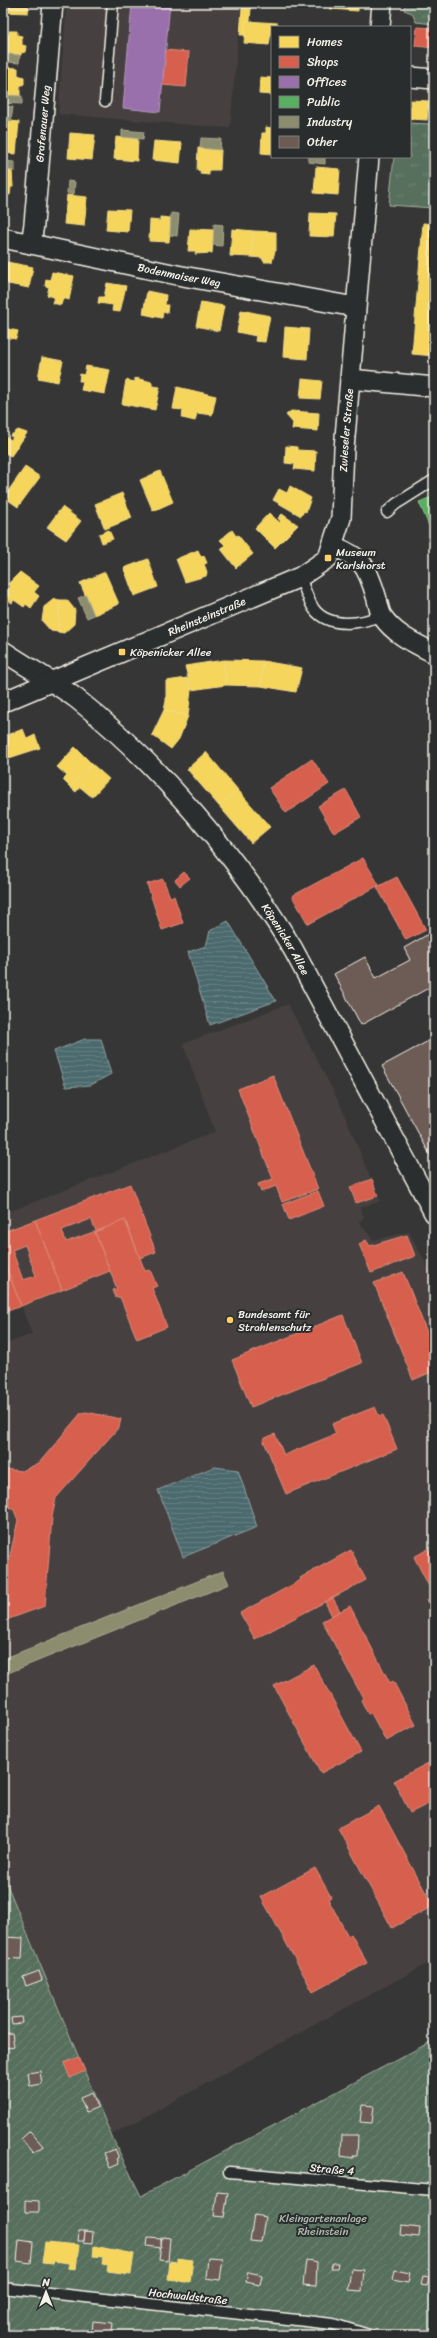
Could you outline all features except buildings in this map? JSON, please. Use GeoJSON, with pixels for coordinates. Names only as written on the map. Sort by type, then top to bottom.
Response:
{"type":"FeatureCollection","features":[{"type":"Feature","properties":{"kind":"street","name":"Grafenauer Weg"},"geometry":{"type":"LineString","coordinates":[[31,244],[53,3]]}},
{"type":"Feature","properties":{"kind":"street"},"geometry":{"type":"LineString","coordinates":[[380,26],[382,3]]}},
{"type":"Feature","properties":{"kind":"street"},"geometry":{"type":"LineString","coordinates":[[411,77],[434,79]]}},
{"type":"Feature","properties":{"kind":"street","name":"Zwieseler Straße"},"geometry":{"type":"LineString","coordinates":[[333,546],[341,518],[355,308],[369,158]]}},
{"type":"Feature","properties":{"kind":"street","name":"Bodenmaiser Weg"},"geometry":{"type":"LineString","coordinates":[[3,238],[177,275],[355,308]]}},
{"type":"Feature","properties":{"kind":"street"},"geometry":{"type":"LineString","coordinates":[[350,379],[434,387]]}},
{"type":"Feature","properties":{"kind":"street"},"geometry":{"type":"LineString","coordinates":[[333,546],[352,553],[363,563],[373,585],[381,615],[398,635],[434,653]]}},
{"type":"Feature","properties":{"kind":"street","name":"Rheinsteinstraße"},"geometry":{"type":"LineString","coordinates":[[3,702],[300,577],[328,558],[333,546]]}},
{"type":"Feature","properties":{"kind":"street","name":"Köpenicker Allee"},"geometry":{"type":"LineString","coordinates":[[3,651],[78,700],[158,774],[219,846],[272,916],[305,972],[434,1212]]}},
{"type":"Feature","properties":{"kind":"lane"},"geometry":{"type":"LineString","coordinates":[[105,101],[114,3]]}},
{"type":"Feature","properties":{"kind":"lane"},"geometry":{"type":"LineString","coordinates":[[387,512],[396,504],[434,480]]}},
{"type":"Feature","properties":{"kind":"lane"},"geometry":{"type":"LineString","coordinates":[[300,577],[314,609],[329,620],[346,623],[368,621],[381,615]]}},
{"type":"Feature","properties":{"kind":"lane","name":"Straße 4"},"geometry":{"type":"LineString","coordinates":[[229,2172],[434,2190]]}},
{"type":"Feature","properties":{"kind":"lane","name":"Hochwaldstraße"},"geometry":{"type":"LineString","coordinates":[[3,2288],[333,2324],[370,2335]]}},
{"type":"Feature","properties":{"kind":"shaded area"},"geometry":{"type":"Polygon","coordinates":[[[67,3],[241,3],[230,128],[58,114],[67,3]]]}},
{"type":"Feature","properties":{"kind":"shaded area"},"geometry":{"type":"Polygon","coordinates":[[[288,1004],[341,1106],[380,1201],[360,1208],[364,1217],[359,1222],[373,1240],[409,1232],[434,1278],[434,1960],[111,2135],[3,1875],[3,1345],[32,1334],[3,1258],[3,1214],[215,1132],[183,1044],[288,1004]]]}},
{"type":"Feature","properties":{"kind":"green space"},"geometry":{"type":"Polygon","coordinates":[[[405,3],[434,3],[434,24],[416,22],[412,13],[404,10],[405,3]]]}},
{"type":"Feature","properties":{"kind":"green space"},"geometry":{"type":"Polygon","coordinates":[[[431,120],[434,120],[434,208],[389,205],[394,158],[411,158],[411,123],[430,124],[431,120]]]}},
{"type":"Feature","properties":{"kind":"green space","name":"Kleingartenanlage Rheinstein"},"geometry":{"type":"Polygon","coordinates":[[[3,1875],[111,2135],[141,2196],[434,2040],[434,2335],[3,2335],[3,1875]]]}},
{"type":"Feature","properties":{"kind":"water"},"geometry":{"type":"Polygon","coordinates":[[[228,921],[276,1001],[210,1025],[188,952],[206,946],[210,931],[228,921]]]}},
{"type":"Feature","properties":{"kind":"water"},"geometry":{"type":"Polygon","coordinates":[[[85,1039],[101,1039],[111,1074],[91,1085],[66,1087],[54,1051],[85,1039]]]}},
{"type":"Feature","properties":{"kind":"water"},"geometry":{"type":"Polygon","coordinates":[[[214,1467],[238,1470],[257,1527],[183,1557],[158,1490],[214,1467]]]}},
{"type":"Feature","properties":{"kind":"place","name":"Museum Karlshorst"},"geometry":{"type":"Point","coordinates":[328,558]}},
{"type":"Feature","properties":{"kind":"place","name":"Köpenicker Allee"},"geometry":{"type":"Point","coordinates":[122,652]}},
{"type":"Feature","properties":{"kind":"place","name":"Bundesamt für Strahlenschutz"},"geometry":{"type":"Point","coordinates":[230,1320]}}]}
